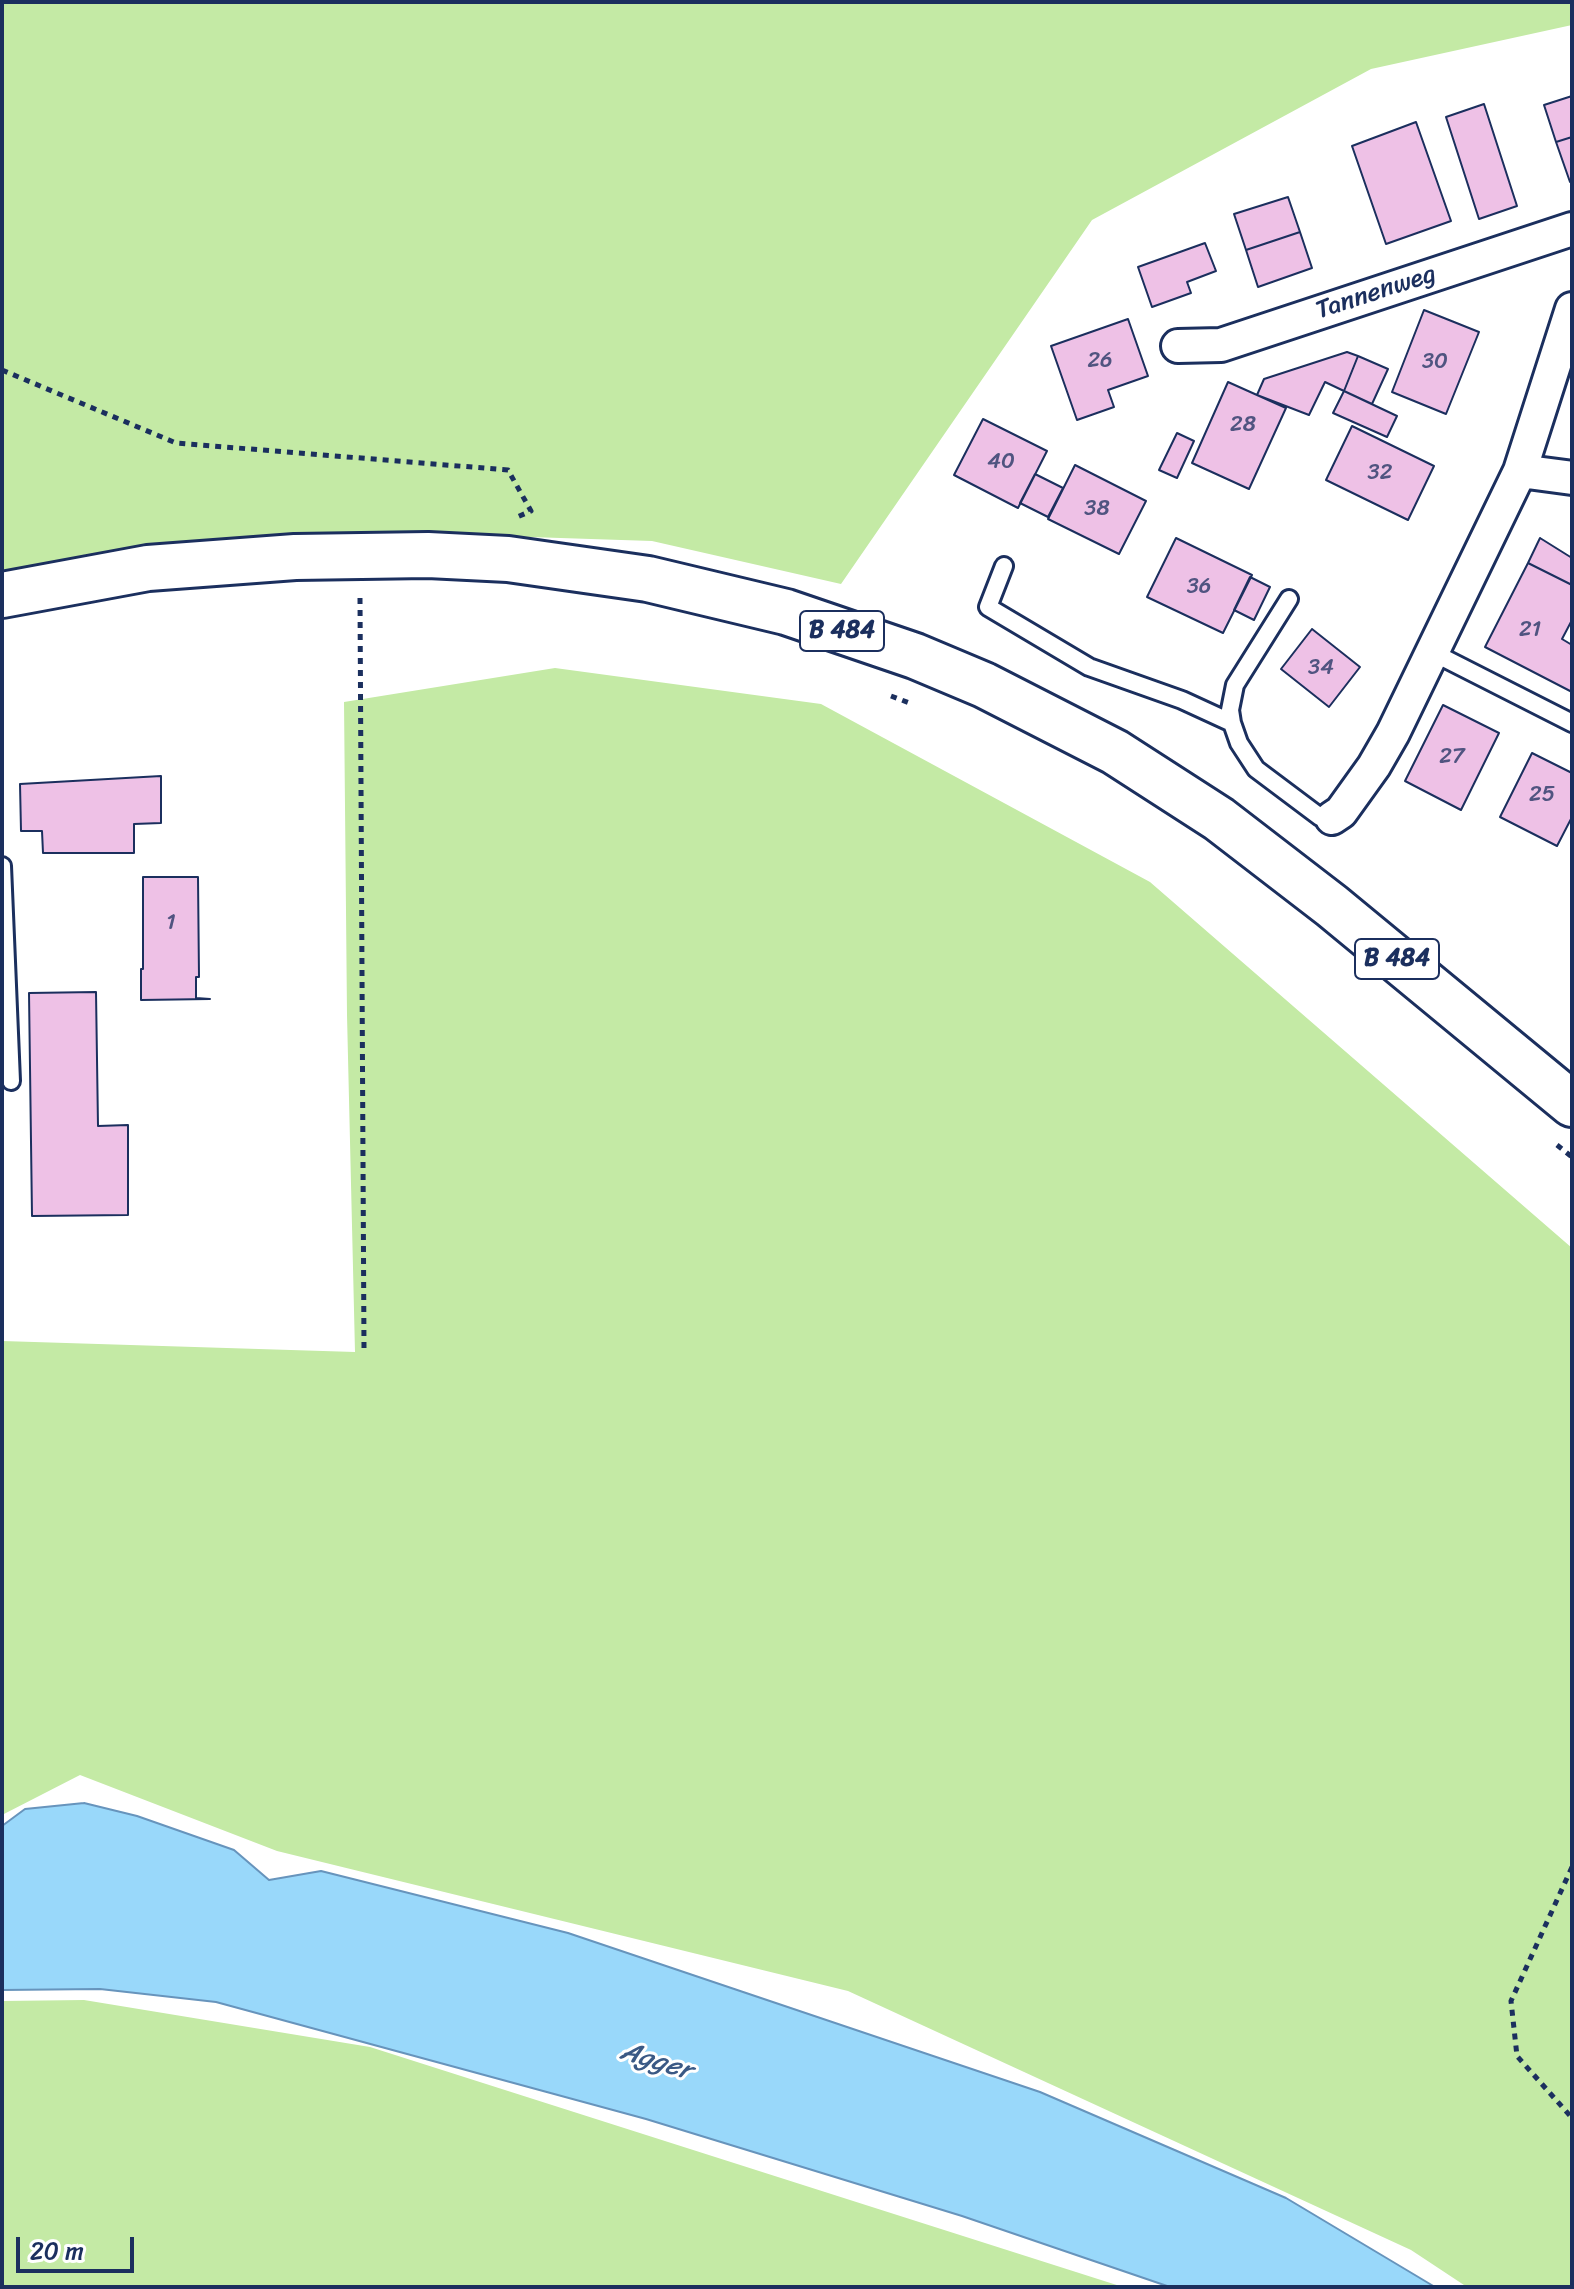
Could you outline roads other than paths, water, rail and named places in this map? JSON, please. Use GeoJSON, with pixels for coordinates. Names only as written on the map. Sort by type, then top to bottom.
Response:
{"type":"FeatureCollection","features":[{"type":"Feature","properties":{"kind":"main road","name":"B 484"},"geometry":{"type":"LineString","coordinates":[[2,595],[148,568],[295,557],[428,555],[508,559],[648,579],[786,612],[915,656],[984,685],[1115,752],[1219,819],[1332,906],[1560,1120]]}},
{"type":"Feature","properties":{"kind":"street","name":"Tannenweg"},"geometry":{"type":"LineString","coordinates":[[1178,346],[1221,345],[1572,229]]}},
{"type":"Feature","properties":{"kind":"street"},"geometry":{"type":"LineString","coordinates":[[1332,818],[1341,812],[1374,766],[1520,471],[1572,309]]}},
{"type":"Feature","properties":{"kind":"street"},"geometry":{"type":"LineString","coordinates":[[1520,471],[1572,478]]}},
{"type":"Feature","properties":{"kind":"lane"},"geometry":{"type":"LineString","coordinates":[[1004,566],[988,607],[1089,667],[1182,700],[1232,723]]}},
{"type":"Feature","properties":{"kind":"lane"},"geometry":{"type":"LineString","coordinates":[[1289,599],[1235,685],[1230,710],[1232,723],[1239,743],[1256,769],[1320,817],[1332,818]]}},
{"type":"Feature","properties":{"kind":"lane"},"geometry":{"type":"LineString","coordinates":[[1432,652],[1572,723]]}},
{"type":"Feature","properties":{"kind":"lane"},"geometry":{"type":"LineString","coordinates":[[2,866],[11,1081]]}},
{"type":"Feature","properties":{"kind":"water","name":"Agger"},"geometry":{"type":"Polygon","coordinates":[[[84,1803],[137,1816],[234,1850],[269,1880],[321,1871],[568,1933],[1040,2092],[1286,2198],[1435,2287],[1170,2287],[962,2216],[646,2119],[216,2002],[100,1989],[2,1990],[2,1826],[25,1809],[84,1803]]]}}]}
